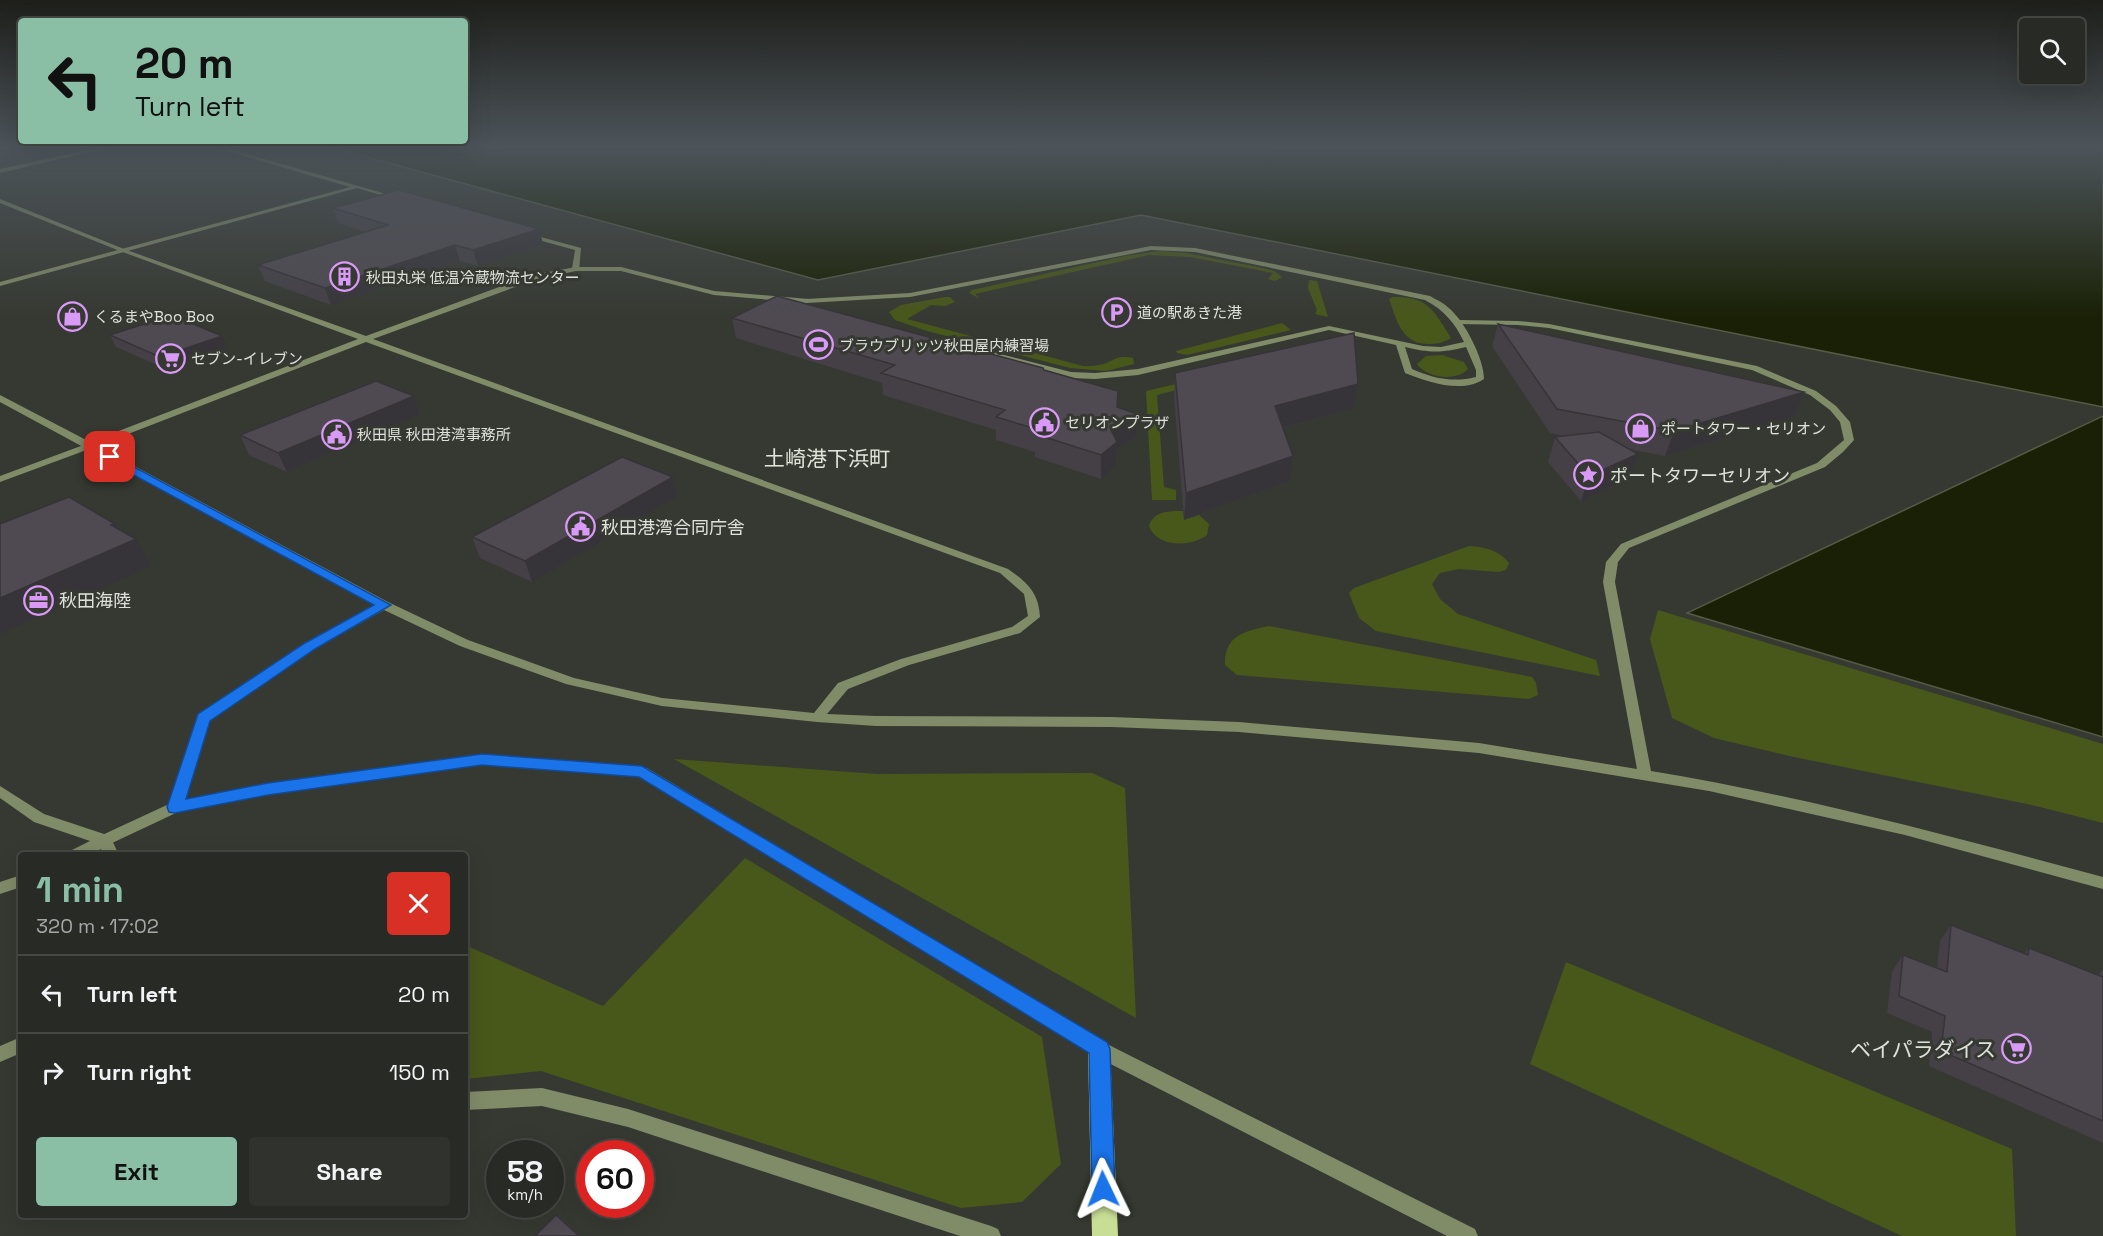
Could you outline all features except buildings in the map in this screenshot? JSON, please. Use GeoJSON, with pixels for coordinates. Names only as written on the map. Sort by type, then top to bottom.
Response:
{"type":"FeatureCollection","features":[{"type":"Feature","properties":{"kind":"main road"},"geometry":{"type":"LineString","coordinates":[[1099,1049],[1105,1236]]}},
{"type":"Feature","properties":{"kind":"street"},"geometry":{"type":"LineString","coordinates":[[7,204],[122,250],[1004,571],[1027,588],[1035,603],[1034,617],[1016,630],[905,663],[843,686],[817,718]]}},
{"type":"Feature","properties":{"kind":"street"},"geometry":{"type":"LineString","coordinates":[[0,284],[293,204]]}},
{"type":"Feature","properties":{"kind":"street"},"geometry":{"type":"LineString","coordinates":[[523,234],[579,249],[576,269]]}},
{"type":"Feature","properties":{"kind":"street"},"geometry":{"type":"LineString","coordinates":[[0,478],[510,285],[576,269],[621,269],[714,293],[806,301],[910,295],[1151,248],[1195,250],[1427,298],[1440,303],[1451,311],[1458,322],[1480,370],[1480,379],[1468,383],[1446,383],[1423,378],[1408,370],[1399,343]]}},
{"type":"Feature","properties":{"kind":"street"},"geometry":{"type":"LineString","coordinates":[[806,301],[825,308]]}},
{"type":"Feature","properties":{"kind":"street"},"geometry":{"type":"LineString","coordinates":[[1458,322],[1549,326],[1754,368],[1813,393],[1833,408],[1845,422],[1849,440],[1821,465],[1624,546],[1612,562],[1609,582],[1614,615],[1645,775]]}},
{"type":"Feature","properties":{"kind":"street"},"geometry":{"type":"LineString","coordinates":[[941,340],[1071,375],[1095,376],[1138,372],[1329,328],[1442,350],[1468,344]]}},
{"type":"Feature","properties":{"kind":"street"},"geometry":{"type":"LineString","coordinates":[[0,398],[384,605],[464,643],[571,681],[662,702],[817,718],[876,721],[1112,722],[1239,727],[1479,748],[1709,786],[1905,829],[2103,883]]}},
{"type":"Feature","properties":{"kind":"street"},"geometry":{"type":"LineString","coordinates":[[175,807],[203,718],[310,646],[384,605]]}},
{"type":"Feature","properties":{"kind":"street"},"geometry":{"type":"LineString","coordinates":[[89,852],[108,848],[175,807],[268,789],[482,760],[642,772],[1099,1049],[1468,1236]]}},
{"type":"Feature","properties":{"kind":"street"},"geometry":{"type":"LineString","coordinates":[[0,791],[39,818],[108,848]]}},
{"type":"Feature","properties":{"kind":"street"},"geometry":{"type":"LineString","coordinates":[[0,888],[18,882]]}},
{"type":"Feature","properties":{"kind":"street"},"geometry":{"type":"LineString","coordinates":[[0,1054],[18,1046]]}},
{"type":"Feature","properties":{"kind":"street"},"geometry":{"type":"LineString","coordinates":[[468,1101],[542,1098],[628,1118],[991,1236]]}},
{"type":"Feature","properties":{"kind":"green space"},"geometry":{"type":"Polygon","coordinates":[[[1159,251],[1186,253],[1263,268],[1274,271],[1282,277],[1275,281],[1268,279],[1273,273],[1190,257],[1149,255],[975,294],[980,299],[969,293],[972,290],[1125,256],[1159,251]]]}},
{"type":"Feature","properties":{"kind":"green space"},"geometry":{"type":"Polygon","coordinates":[[[1309,280],[1317,281],[1328,317],[1315,314],[1317,310],[1308,288],[1309,280]]]}},
{"type":"Feature","properties":{"kind":"green space"},"geometry":{"type":"Polygon","coordinates":[[[950,297],[955,302],[945,306],[931,305],[907,319],[1083,366],[1104,364],[1122,357],[1133,358],[1134,364],[1106,371],[1070,368],[927,331],[895,320],[889,312],[901,305],[950,297]]]}},
{"type":"Feature","properties":{"kind":"green space"},"geometry":{"type":"Polygon","coordinates":[[[1405,297],[1422,302],[1440,320],[1451,338],[1431,344],[1411,340],[1398,322],[1389,299],[1405,297]]]}},
{"type":"Feature","properties":{"kind":"green space"},"geometry":{"type":"Polygon","coordinates":[[[1282,323],[1291,330],[1187,355],[1176,351],[1282,323]]]}},
{"type":"Feature","properties":{"kind":"green space"},"geometry":{"type":"Polygon","coordinates":[[[1334,347],[1293,361],[1157,395],[1164,487],[1176,490],[1176,500],[1152,500],[1146,391],[1334,347]]]}},
{"type":"Feature","properties":{"kind":"green space"},"geometry":{"type":"Polygon","coordinates":[[[1442,355],[1464,362],[1468,369],[1456,376],[1442,377],[1428,373],[1417,364],[1426,356],[1442,355]]]}},
{"type":"Feature","properties":{"kind":"green space"},"geometry":{"type":"Polygon","coordinates":[[[1183,511],[1184,520],[1199,515],[1209,524],[1207,535],[1192,542],[1175,543],[1167,542],[1153,533],[1149,526],[1157,515],[1183,511]]]}},
{"type":"Feature","properties":{"kind":"green space"},"geometry":{"type":"Polygon","coordinates":[[[1469,546],[1486,548],[1501,555],[1509,563],[1506,570],[1499,572],[1459,569],[1440,573],[1432,584],[1440,599],[1458,614],[1596,660],[1600,676],[1376,631],[1359,618],[1349,593],[1354,588],[1469,546]]]}},
{"type":"Feature","properties":{"kind":"green space"},"geometry":{"type":"Polygon","coordinates":[[[1658,610],[2103,744],[2103,823],[2032,805],[1789,756],[1714,738],[1672,718],[1650,639],[1658,610]]]}},
{"type":"Feature","properties":{"kind":"green space"},"geometry":{"type":"Polygon","coordinates":[[[1269,626],[1532,677],[1536,683],[1538,695],[1529,699],[1237,675],[1225,665],[1228,647],[1237,636],[1269,626]]]}},
{"type":"Feature","properties":{"kind":"green space"},"geometry":{"type":"Polygon","coordinates":[[[674,759],[877,774],[1092,773],[1125,788],[1136,1018],[674,759]]]}},
{"type":"Feature","properties":{"kind":"green space"},"geometry":{"type":"Polygon","coordinates":[[[745,858],[1042,1037],[1061,1164],[1022,1202],[961,1208],[541,1071],[468,1079],[468,946],[603,1006],[745,858]]]}},
{"type":"Feature","properties":{"kind":"green space"},"geometry":{"type":"Polygon","coordinates":[[[1566,962],[2012,1149],[2016,1236],[1902,1236],[1530,1064],[1566,962]]]}},
{"type":"Feature","properties":{"kind":"shaded area"},"geometry":{"type":"Polygon","coordinates":[[[538,204],[2103,204],[2103,407],[1141,215],[818,280],[538,204]]]}},
{"type":"Feature","properties":{"kind":"shaded area"},"geometry":{"type":"Polygon","coordinates":[[[2103,416],[2103,737],[1687,613],[2103,416]]]}},
{"type":"Feature","properties":{"kind":"place","name":"秋田丸栄 低温冷蔵物流センター"},"geometry":{"type":"Point","coordinates":[345,277]}},
{"type":"Feature","properties":{"kind":"place","name":"道の駅あきた港"},"geometry":{"type":"Point","coordinates":[1116,312]}},
{"type":"Feature","properties":{"kind":"place","name":"くるまやBoo Boo"},"geometry":{"type":"Point","coordinates":[73,316]}},
{"type":"Feature","properties":{"kind":"place","name":"ブラウブリッツ秋田屋内練習場"},"geometry":{"type":"Point","coordinates":[818,345]}},
{"type":"Feature","properties":{"kind":"place","name":"セブン-イレブン"},"geometry":{"type":"Point","coordinates":[170,358]}},
{"type":"Feature","properties":{"kind":"place","name":"セリオンプラザ"},"geometry":{"type":"Point","coordinates":[1044,422]}},
{"type":"Feature","properties":{"kind":"place","name":"ポートタワー・セリオン"},"geometry":{"type":"Point","coordinates":[1640,428]}},
{"type":"Feature","properties":{"kind":"place","name":"秋田県 秋田港湾事務所"},"geometry":{"type":"Point","coordinates":[336,434]}},
{"type":"Feature","properties":{"kind":"place","name":"ポートタワーセリオン"},"geometry":{"type":"Point","coordinates":[1589,475]}},
{"type":"Feature","properties":{"kind":"place","name":"秋田港湾合同庁舎"},"geometry":{"type":"Point","coordinates":[580,527]}},
{"type":"Feature","properties":{"kind":"place","name":"秋田海陸"},"geometry":{"type":"Point","coordinates":[38,600]}},
{"type":"Feature","properties":{"kind":"place","name":"ベイパラダイス"},"geometry":{"type":"Point","coordinates":[2017,1049]}},
{"type":"Feature","properties":{"kind":"district","name":"土崎港下浜町"},"geometry":{"type":"Point","coordinates":[827,458]}},
{"type":"Feature","properties":{"kind":"route"},"geometry":{"type":"LineString","coordinates":[[110,457],[384,605],[310,646],[203,718],[175,807],[268,789],[482,760],[642,772],[1099,1049],[1103,1189]]}}]}
